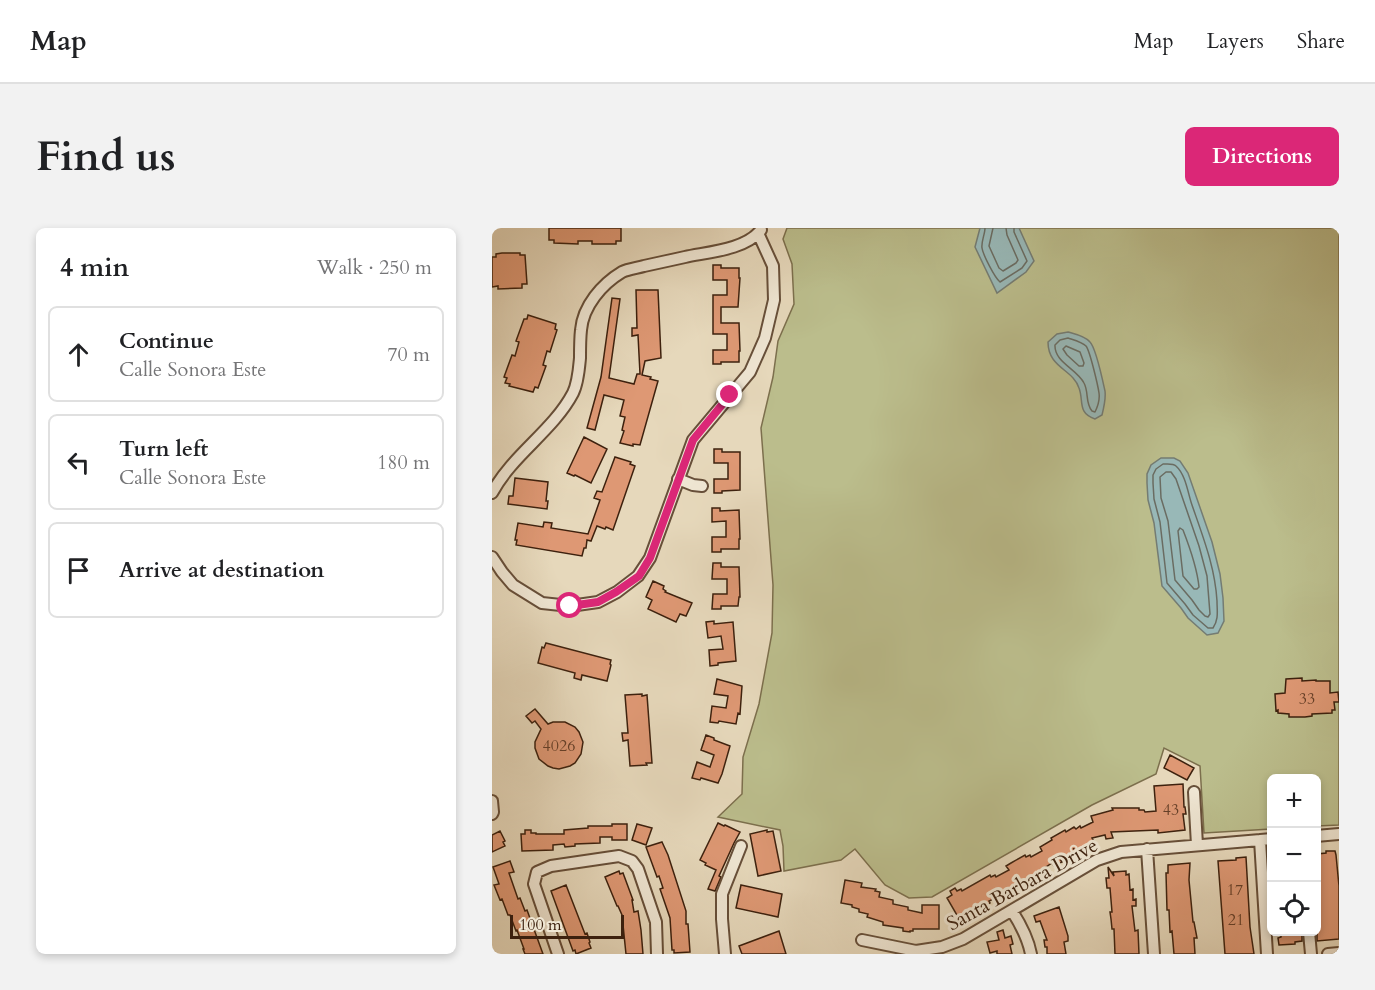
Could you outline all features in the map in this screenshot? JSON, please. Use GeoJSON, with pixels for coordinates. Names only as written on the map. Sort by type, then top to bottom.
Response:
{"type":"FeatureCollection","features":[{"type":"Feature","properties":{"kind":"street"},"geometry":{"type":"LineString","coordinates":[[492,493],[497,483],[558,415],[574,392],[585,313],[603,288],[623,272],[722,250],[747,240],[760,231],[773,266],[774,300],[765,338],[750,372],[693,440],[650,558],[639,576],[598,602],[570,606],[542,603],[513,585],[492,557]]}},
{"type":"Feature","properties":{"kind":"street"},"geometry":{"type":"LineString","coordinates":[[678,479],[702,486]]}},
{"type":"Feature","properties":{"kind":"street"},"geometry":{"type":"LineString","coordinates":[[1194,792],[1197,844]]}},
{"type":"Feature","properties":{"kind":"street"},"geometry":{"type":"LineString","coordinates":[[1321,836],[1339,834]]}},
{"type":"Feature","properties":{"kind":"street"},"geometry":{"type":"LineString","coordinates":[[1266,840],[1267,954]]}},
{"type":"Feature","properties":{"kind":"street","name":"Santa Barbara Drive"},"geometry":{"type":"LineString","coordinates":[[862,940],[916,953],[942,947],[963,939],[1097,860],[1121,852],[1266,840]]}},
{"type":"Feature","properties":{"kind":"street"},"geometry":{"type":"LineString","coordinates":[[725,954],[722,894],[741,846]]}},
{"type":"Feature","properties":{"kind":"street"},"geometry":{"type":"LineString","coordinates":[[1147,849],[1154,954]]}},
{"type":"Feature","properties":{"kind":"street"},"geometry":{"type":"LineString","coordinates":[[558,954],[534,884],[537,872],[551,866],[619,856],[632,861],[639,869],[656,922],[657,954]]}},
{"type":"Feature","properties":{"kind":"street"},"geometry":{"type":"LineString","coordinates":[[1012,911],[1023,927],[1031,954]]}},
{"type":"Feature","properties":{"kind":"street"},"geometry":{"type":"LineString","coordinates":[[1310,936],[1311,954]]}},
{"type":"Feature","properties":{"kind":"street"},"geometry":{"type":"LineString","coordinates":[[1328,954],[1339,953]]}},
{"type":"Feature","properties":{"kind":"green space"},"geometry":{"type":"Polygon","coordinates":[[[787,228],[1339,228],[1339,825],[1321,826],[1321,774],[1267,774],[1267,829],[1204,833],[1200,766],[1164,748],[1156,774],[1092,805],[932,897],[909,898],[885,885],[855,849],[841,860],[784,871],[780,830],[718,817],[742,794],[743,757],[759,704],[772,633],[773,585],[761,428],[773,377],[778,341],[794,304],[792,264],[783,239],[787,228]]]}},
{"type":"Feature","properties":{"kind":"water"},"geometry":{"type":"Polygon","coordinates":[[[980,228],[1019,228],[1034,261],[1026,272],[997,293],[975,247],[980,228]]]}},
{"type":"Feature","properties":{"kind":"water"},"geometry":{"type":"Polygon","coordinates":[[[1068,332],[1088,340],[1097,358],[1105,397],[1102,415],[1095,419],[1083,410],[1079,388],[1072,376],[1056,363],[1049,351],[1048,342],[1057,334],[1068,332]]]}},
{"type":"Feature","properties":{"kind":"water"},"geometry":{"type":"Polygon","coordinates":[[[1161,458],[1174,458],[1180,461],[1188,473],[1212,542],[1223,598],[1224,621],[1218,633],[1207,635],[1188,618],[1162,586],[1147,483],[1147,474],[1151,465],[1161,458]]]}},
{"type":"Feature","properties":{"kind":"building"},"geometry":{"type":"Polygon","coordinates":[[[549,228],[621,228],[621,241],[616,241],[616,244],[592,244],[592,241],[578,241],[578,244],[554,243],[554,240],[549,240],[549,228]]]}},
{"type":"Feature","properties":{"kind":"building"},"geometry":{"type":"Polygon","coordinates":[[[502,253],[525,255],[527,284],[522,284],[522,288],[492,287],[492,257],[502,253]]]}},
{"type":"Feature","properties":{"kind":"building"},"geometry":{"type":"Polygon","coordinates":[[[713,265],[721,265],[721,268],[739,268],[738,307],[721,307],[721,323],[739,323],[739,362],[713,364],[713,350],[727,350],[727,334],[713,334],[713,295],[727,295],[727,280],[713,280],[713,265]]]}},
{"type":"Feature","properties":{"kind":"building"},"geometry":{"type":"Polygon","coordinates":[[[636,290],[658,290],[661,358],[645,361],[642,375],[658,381],[640,445],[633,444],[633,446],[620,443],[624,431],[622,430],[625,417],[620,416],[624,400],[604,395],[595,430],[587,428],[601,377],[612,298],[620,299],[609,378],[634,384],[637,374],[640,374],[638,335],[632,336],[632,328],[637,328],[636,290]]]}},
{"type":"Feature","properties":{"kind":"building"},"geometry":{"type":"Polygon","coordinates":[[[528,315],[556,324],[555,329],[557,330],[550,352],[547,351],[543,365],[546,366],[538,388],[535,387],[533,392],[509,386],[510,384],[505,383],[507,378],[504,377],[512,355],[515,356],[519,342],[516,341],[524,319],[527,319],[528,315]]]}},
{"type":"Feature","properties":{"kind":"building"},"geometry":{"type":"Polygon","coordinates":[[[584,437],[607,449],[591,483],[567,473],[584,437]]]}},
{"type":"Feature","properties":{"kind":"building"},"geometry":{"type":"Polygon","coordinates":[[[714,449],[722,449],[722,452],[740,452],[740,490],[714,493],[714,479],[728,479],[728,463],[714,463],[714,449]]]}},
{"type":"Feature","properties":{"kind":"building"},"geometry":{"type":"Polygon","coordinates":[[[615,457],[631,462],[630,464],[635,466],[613,530],[597,526],[591,541],[587,540],[582,556],[516,545],[518,523],[543,527],[544,522],[552,523],[551,528],[588,534],[600,500],[594,498],[597,491],[602,492],[615,457]]]}},
{"type":"Feature","properties":{"kind":"building"},"geometry":{"type":"Polygon","coordinates":[[[515,478],[548,482],[547,509],[508,504],[509,496],[513,496],[515,478]]]}},
{"type":"Feature","properties":{"kind":"building"},"geometry":{"type":"Polygon","coordinates":[[[712,508],[720,508],[720,511],[739,510],[739,549],[721,549],[721,552],[712,552],[712,537],[726,537],[726,521],[712,522],[712,508]]]}},
{"type":"Feature","properties":{"kind":"building"},"geometry":{"type":"Polygon","coordinates":[[[713,563],[721,563],[721,567],[739,567],[738,606],[721,606],[721,609],[712,609],[713,594],[727,594],[727,579],[712,579],[713,563]]]}},
{"type":"Feature","properties":{"kind":"building"},"geometry":{"type":"Polygon","coordinates":[[[653,581],[664,586],[665,592],[692,603],[686,616],[680,614],[676,622],[648,609],[652,600],[646,597],[653,581]]]}},
{"type":"Feature","properties":{"kind":"building"},"geometry":{"type":"Polygon","coordinates":[[[714,621],[714,624],[733,622],[736,661],[710,666],[709,650],[723,649],[721,636],[708,638],[706,622],[714,621]]]}},
{"type":"Feature","properties":{"kind":"building"},"geometry":{"type":"Polygon","coordinates":[[[546,643],[611,660],[607,681],[582,675],[581,680],[574,678],[575,673],[538,663],[542,647],[544,648],[546,643]]]}},
{"type":"Feature","properties":{"kind":"building"},"geometry":{"type":"Polygon","coordinates":[[[1302,678],[1302,681],[1330,681],[1330,693],[1338,692],[1339,702],[1334,702],[1335,710],[1332,710],[1332,713],[1289,717],[1289,714],[1276,711],[1275,694],[1285,693],[1286,679],[1302,678]]]}},
{"type":"Feature","properties":{"kind":"building"},"geometry":{"type":"Polygon","coordinates":[[[717,679],[742,686],[740,714],[738,713],[736,724],[710,722],[712,706],[726,708],[728,696],[714,694],[717,679]]]}},
{"type":"Feature","properties":{"kind":"building"},"geometry":{"type":"Polygon","coordinates":[[[642,694],[642,696],[647,695],[652,763],[630,766],[628,740],[623,741],[622,733],[628,733],[625,695],[642,694]]]}},
{"type":"Feature","properties":{"kind":"building"},"geometry":{"type":"Polygon","coordinates":[[[535,709],[548,724],[565,722],[579,732],[583,742],[581,754],[575,763],[559,769],[548,766],[539,759],[535,742],[541,729],[535,721],[532,723],[526,716],[535,709]]]}},
{"type":"Feature","properties":{"kind":"building"},"geometry":{"type":"Polygon","coordinates":[[[706,735],[730,746],[718,783],[692,778],[697,762],[710,767],[714,755],[701,750],[706,735]]]}},
{"type":"Feature","properties":{"kind":"building"},"geometry":{"type":"Polygon","coordinates":[[[1170,755],[1194,768],[1187,780],[1164,768],[1170,755]]]}},
{"type":"Feature","properties":{"kind":"building"},"geometry":{"type":"Polygon","coordinates":[[[1183,784],[1185,830],[1158,833],[1158,830],[1111,832],[1113,838],[1106,839],[1105,835],[1092,838],[1093,844],[1072,856],[1070,854],[1060,859],[1062,862],[1054,866],[1052,863],[1042,872],[989,901],[990,903],[972,909],[974,913],[969,916],[966,912],[958,917],[947,898],[952,895],[950,891],[955,888],[957,891],[961,889],[962,891],[990,875],[996,877],[1009,870],[1006,866],[1025,855],[1031,857],[1042,851],[1040,847],[1065,830],[1066,832],[1080,826],[1081,828],[1093,822],[1091,816],[1113,810],[1112,808],[1139,808],[1145,812],[1156,811],[1154,786],[1183,784]]]}},
{"type":"Feature","properties":{"kind":"building"},"geometry":{"type":"Polygon","coordinates":[[[718,823],[740,832],[719,876],[721,877],[715,891],[708,889],[716,870],[700,860],[718,823]]]}},
{"type":"Feature","properties":{"kind":"building"},"geometry":{"type":"Polygon","coordinates":[[[612,824],[627,824],[627,840],[600,837],[600,843],[575,844],[575,846],[565,847],[564,844],[553,845],[553,850],[522,851],[521,834],[525,834],[525,830],[531,830],[531,833],[536,834],[564,834],[564,830],[588,828],[588,826],[612,826],[612,824]]]}},
{"type":"Feature","properties":{"kind":"building"},"geometry":{"type":"Polygon","coordinates":[[[637,824],[652,828],[646,845],[632,840],[637,824]]]}},
{"type":"Feature","properties":{"kind":"building"},"geometry":{"type":"Polygon","coordinates":[[[767,830],[767,832],[773,831],[781,871],[758,876],[750,834],[767,830]]]}},
{"type":"Feature","properties":{"kind":"building"},"geometry":{"type":"Polygon","coordinates":[[[500,831],[505,846],[492,852],[492,835],[500,831]]]}},
{"type":"Feature","properties":{"kind":"building"},"geometry":{"type":"Polygon","coordinates":[[[662,842],[686,911],[690,952],[674,953],[672,950],[670,918],[660,889],[663,888],[646,847],[662,842]]]}},
{"type":"Feature","properties":{"kind":"building"},"geometry":{"type":"Polygon","coordinates":[[[1326,851],[1335,851],[1336,855],[1339,886],[1339,939],[1317,941],[1317,936],[1321,936],[1321,854],[1326,851]]]}},
{"type":"Feature","properties":{"kind":"building"},"geometry":{"type":"Polygon","coordinates":[[[1246,857],[1254,954],[1225,954],[1218,861],[1246,857]]]}},
{"type":"Feature","properties":{"kind":"building"},"geometry":{"type":"Polygon","coordinates":[[[510,861],[514,872],[509,873],[518,899],[520,898],[525,911],[527,910],[543,954],[525,954],[517,930],[494,885],[499,884],[493,867],[510,861]]]}},
{"type":"Feature","properties":{"kind":"building"},"geometry":{"type":"Polygon","coordinates":[[[1190,863],[1189,880],[1197,938],[1194,938],[1195,954],[1174,954],[1169,910],[1167,910],[1166,873],[1168,873],[1168,865],[1190,863]]]}},
{"type":"Feature","properties":{"kind":"building"},"geometry":{"type":"Polygon","coordinates":[[[1108,867],[1114,876],[1113,872],[1126,871],[1126,875],[1129,874],[1130,890],[1133,889],[1133,900],[1136,899],[1136,906],[1132,906],[1135,931],[1138,930],[1139,954],[1115,954],[1114,929],[1112,929],[1110,912],[1112,912],[1110,888],[1107,888],[1106,878],[1109,878],[1108,867]]]}},
{"type":"Feature","properties":{"kind":"building"},"geometry":{"type":"Polygon","coordinates":[[[619,871],[620,874],[623,873],[633,900],[634,912],[638,911],[643,954],[626,954],[622,915],[605,877],[619,871]]]}},
{"type":"Feature","properties":{"kind":"building"},"geometry":{"type":"Polygon","coordinates":[[[845,880],[862,883],[861,887],[876,889],[875,891],[880,892],[879,897],[893,900],[893,904],[908,907],[908,910],[922,913],[922,905],[939,905],[939,929],[903,931],[903,928],[883,925],[883,922],[867,917],[868,914],[859,912],[859,909],[852,905],[841,903],[845,880]]]}},
{"type":"Feature","properties":{"kind":"building"},"geometry":{"type":"Polygon","coordinates":[[[566,885],[585,934],[587,933],[591,948],[576,954],[551,891],[566,885]]]}},
{"type":"Feature","properties":{"kind":"building"},"geometry":{"type":"Polygon","coordinates":[[[741,885],[782,894],[778,917],[736,908],[741,885]]]}},
{"type":"Feature","properties":{"kind":"building"},"geometry":{"type":"Polygon","coordinates":[[[1059,907],[1068,936],[1068,941],[1064,942],[1066,954],[1047,954],[1044,940],[1047,940],[1040,921],[1036,922],[1034,916],[1059,907]]]}},
{"type":"Feature","properties":{"kind":"building"},"geometry":{"type":"Polygon","coordinates":[[[1003,930],[1005,938],[1011,936],[1012,954],[997,954],[997,951],[990,953],[987,942],[999,940],[997,932],[1003,930]]]}},
{"type":"Feature","properties":{"kind":"building"},"geometry":{"type":"Polygon","coordinates":[[[779,931],[786,954],[742,954],[739,946],[779,931]]]}},
{"type":"Feature","properties":{"kind":"building"},"geometry":{"type":"Polygon","coordinates":[[[1302,936],[1302,941],[1279,945],[1278,938],[1302,936]]]}},
{"type":"Feature","properties":{"kind":"route"},"geometry":{"type":"LineString","coordinates":[[570,606],[598,602],[639,576],[650,558],[693,440],[730,395]]}}]}
